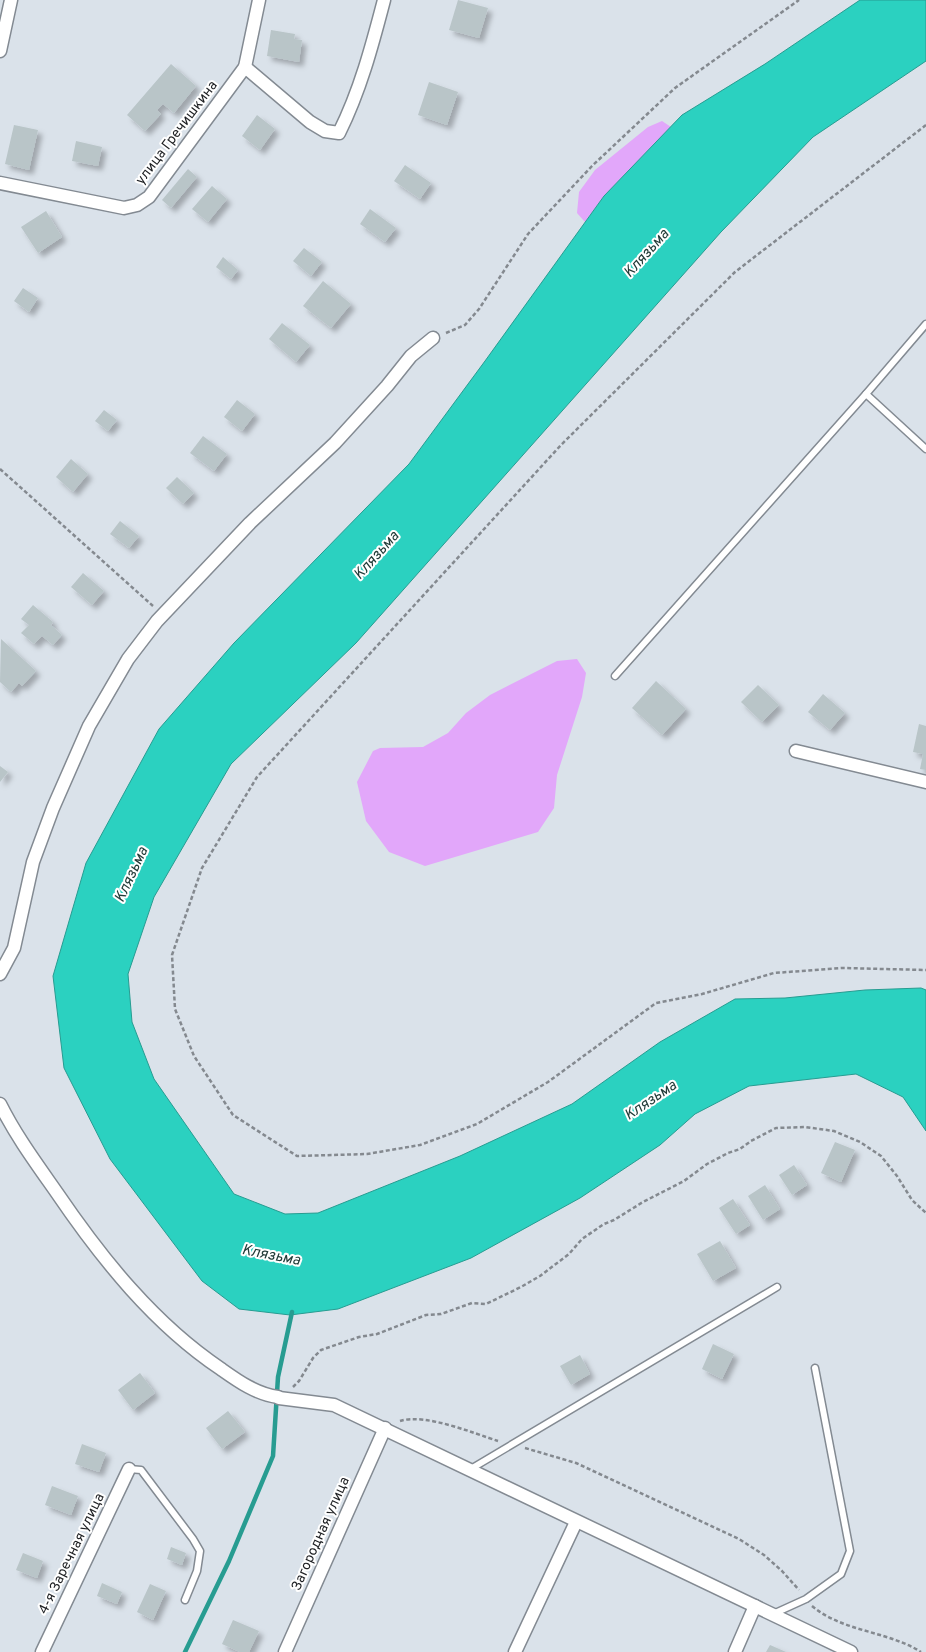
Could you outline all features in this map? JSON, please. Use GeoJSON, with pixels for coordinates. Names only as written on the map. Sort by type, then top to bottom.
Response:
{"type":"FeatureCollection","features":[{"type":"Feature","properties":{"kind":"street"},"geometry":{"type":"LineString","coordinates":[[0,52],[11,0]]}},
{"type":"Feature","properties":{"kind":"street","name":"улица Гречишкина"},"geometry":{"type":"LineString","coordinates":[[0,183],[124,208],[137,204],[149,197],[245,66],[259,0]]}},
{"type":"Feature","properties":{"kind":"street"},"geometry":{"type":"LineString","coordinates":[[245,66],[310,122],[325,131],[338,133],[352,106],[367,62],[384,0]]}},
{"type":"Feature","properties":{"kind":"street"},"geometry":{"type":"LineString","coordinates":[[0,974],[14,948],[33,862],[70,766],[89,726],[128,659],[163,616],[250,523],[335,443],[387,386],[411,356],[433,338]]}},
{"type":"Feature","properties":{"kind":"street"},"geometry":{"type":"LineString","coordinates":[[796,751],[926,782]]}},
{"type":"Feature","properties":{"kind":"street"},"geometry":{"type":"LineString","coordinates":[[0,1104],[20,1141],[76,1221],[121,1279],[201,1356],[243,1385],[276,1397],[334,1405],[851,1652]]}},
{"type":"Feature","properties":{"kind":"street","name":"Загородная улица"},"geometry":{"type":"LineString","coordinates":[[285,1652],[385,1428]]}},
{"type":"Feature","properties":{"kind":"street","name":"4-я Заречная улица"},"geometry":{"type":"LineString","coordinates":[[42,1652],[129,1469]]}},
{"type":"Feature","properties":{"kind":"street"},"geometry":{"type":"LineString","coordinates":[[515,1652],[576,1522]]}},
{"type":"Feature","properties":{"kind":"street"},"geometry":{"type":"LineString","coordinates":[[735,1652],[755,1606]]}},
{"type":"Feature","properties":{"kind":"lane"},"geometry":{"type":"LineString","coordinates":[[615,676],[926,324]]}},
{"type":"Feature","properties":{"kind":"lane"},"geometry":{"type":"LineString","coordinates":[[866,394],[926,449]]}},
{"type":"Feature","properties":{"kind":"lane"},"geometry":{"type":"LineString","coordinates":[[469,1470],[777,1287]]}},
{"type":"Feature","properties":{"kind":"lane"},"geometry":{"type":"LineString","coordinates":[[773,1614],[806,1599],[841,1574],[850,1551],[815,1368]]}},
{"type":"Feature","properties":{"kind":"lane"},"geometry":{"type":"LineString","coordinates":[[129,1469],[141,1470],[200,1551],[198,1571],[185,1600]]}},
{"type":"Feature","properties":{"kind":"path"},"geometry":{"type":"LineString","coordinates":[[433,338],[465,325],[479,309],[528,234],[592,166],[675,88],[799,0]]}},
{"type":"Feature","properties":{"kind":"path"},"geometry":{"type":"LineString","coordinates":[[926,125],[735,272],[561,445],[257,777],[202,868],[172,955],[175,1009],[194,1056],[233,1115],[297,1156],[367,1154],[420,1145],[477,1124],[548,1082],[656,1003],[702,994],[774,973],[842,968],[926,970]]}},
{"type":"Feature","properties":{"kind":"path"},"geometry":{"type":"LineString","coordinates":[[0,469],[163,616]]}},
{"type":"Feature","properties":{"kind":"path"},"geometry":{"type":"LineString","coordinates":[[276,1397],[299,1381],[313,1358],[321,1350],[359,1337],[377,1334],[426,1315],[441,1314],[472,1303],[486,1304],[540,1276],[569,1254],[582,1239],[604,1224],[677,1185],[707,1164],[728,1153],[740,1150],[751,1141],[776,1128],[805,1127],[834,1131],[860,1142],[881,1156],[897,1176],[912,1200],[926,1213]]}},
{"type":"Feature","properties":{"kind":"path"},"geometry":{"type":"LineString","coordinates":[[385,1428],[407,1419],[430,1420],[576,1463],[739,1539],[764,1555],[782,1571],[814,1608],[843,1624],[921,1652]]}},
{"type":"Feature","properties":{"kind":"shaded area"},"geometry":{"type":"Polygon","coordinates":[[[662,121],[671,127],[604,196],[585,222],[577,213],[579,192],[595,170],[648,127],[662,121]]]}},
{"type":"Feature","properties":{"kind":"shaded area"},"geometry":{"type":"Polygon","coordinates":[[[577,659],[586,673],[582,697],[557,775],[554,808],[538,832],[425,866],[389,852],[366,821],[357,782],[373,751],[380,748],[423,747],[448,733],[466,713],[490,695],[557,661],[577,659]]]}},
{"type":"Feature","properties":{"kind":"water","name":"Клязьма"},"geometry":{"type":"Polygon","coordinates":[[[860,0],[926,0],[926,61],[813,137],[721,232],[356,643],[231,764],[154,897],[128,974],[132,1022],[154,1079],[234,1194],[285,1214],[318,1213],[460,1156],[572,1104],[660,1042],[735,999],[785,998],[865,990],[921,988],[926,990],[926,1131],[903,1097],[856,1074],[749,1086],[695,1114],[660,1145],[580,1198],[471,1258],[338,1309],[290,1315],[239,1309],[202,1281],[110,1159],[64,1068],[53,976],[86,863],[159,729],[234,643],[409,464],[604,196],[682,115],[765,64],[860,0]]]}},
{"type":"Feature","properties":{"kind":"building"},"geometry":{"type":"Polygon","coordinates":[[[458,0],[488,8],[479,38],[449,30],[458,0]]]}},
{"type":"Feature","properties":{"kind":"building"},"geometry":{"type":"Polygon","coordinates":[[[271,30],[295,34],[294,39],[302,40],[299,62],[267,56],[271,30]]]}},
{"type":"Feature","properties":{"kind":"building"},"geometry":{"type":"Polygon","coordinates":[[[171,64],[196,86],[174,113],[163,104],[157,110],[161,114],[145,131],[127,115],[171,64]]]}},
{"type":"Feature","properties":{"kind":"building"},"geometry":{"type":"Polygon","coordinates":[[[429,82],[458,92],[447,125],[418,115],[429,82]]]}},
{"type":"Feature","properties":{"kind":"building"},"geometry":{"type":"Polygon","coordinates":[[[257,115],[275,129],[260,150],[242,136],[257,115]]]}},
{"type":"Feature","properties":{"kind":"building"},"geometry":{"type":"Polygon","coordinates":[[[14,125],[38,130],[29,170],[5,164],[14,125]]]}},
{"type":"Feature","properties":{"kind":"building"},"geometry":{"type":"Polygon","coordinates":[[[76,141],[102,147],[98,166],[72,161],[76,141]]]}},
{"type":"Feature","properties":{"kind":"building"},"geometry":{"type":"Polygon","coordinates":[[[405,165],[431,183],[420,199],[394,181],[405,165]]]}},
{"type":"Feature","properties":{"kind":"building"},"geometry":{"type":"Polygon","coordinates":[[[188,169],[197,177],[171,208],[162,200],[188,169]]]}},
{"type":"Feature","properties":{"kind":"building"},"geometry":{"type":"Polygon","coordinates":[[[212,186],[227,199],[208,222],[192,209],[212,186]]]}},
{"type":"Feature","properties":{"kind":"building"},"geometry":{"type":"Polygon","coordinates":[[[370,209],[396,228],[385,242],[360,224],[370,209]]]}},
{"type":"Feature","properties":{"kind":"building"},"geometry":{"type":"Polygon","coordinates":[[[46,211],[62,237],[38,253],[21,227],[46,211]]]}},
{"type":"Feature","properties":{"kind":"building"},"geometry":{"type":"Polygon","coordinates":[[[304,248],[322,262],[311,276],[293,261],[304,248]]]}},
{"type":"Feature","properties":{"kind":"building"},"geometry":{"type":"Polygon","coordinates":[[[223,257],[238,270],[231,279],[216,267],[223,257]]]}},
{"type":"Feature","properties":{"kind":"building"},"geometry":{"type":"Polygon","coordinates":[[[323,281],[351,304],[331,328],[303,306],[323,281]]]}},
{"type":"Feature","properties":{"kind":"building"},"geometry":{"type":"Polygon","coordinates":[[[23,288],[38,298],[29,312],[14,301],[23,288]]]}},
{"type":"Feature","properties":{"kind":"building"},"geometry":{"type":"Polygon","coordinates":[[[282,323],[310,345],[296,362],[269,339],[282,323]]]}},
{"type":"Feature","properties":{"kind":"building"},"geometry":{"type":"Polygon","coordinates":[[[237,400],[255,414],[242,431],[224,417],[237,400]]]}},
{"type":"Feature","properties":{"kind":"building"},"geometry":{"type":"Polygon","coordinates":[[[104,410],[117,420],[108,431],[95,421],[104,410]]]}},
{"type":"Feature","properties":{"kind":"building"},"geometry":{"type":"Polygon","coordinates":[[[203,436],[227,454],[214,471],[190,453],[203,436]]]}},
{"type":"Feature","properties":{"kind":"building"},"geometry":{"type":"Polygon","coordinates":[[[71,459],[88,474],[73,492],[56,477],[71,459]]]}},
{"type":"Feature","properties":{"kind":"building"},"geometry":{"type":"Polygon","coordinates":[[[177,477],[194,493],[183,504],[166,488],[177,477]]]}},
{"type":"Feature","properties":{"kind":"building"},"geometry":{"type":"Polygon","coordinates":[[[120,521],[139,536],[129,548],[110,534],[120,521]]]}},
{"type":"Feature","properties":{"kind":"building"},"geometry":{"type":"Polygon","coordinates":[[[83,573],[104,591],[92,605],[71,587],[83,573]]]}},
{"type":"Feature","properties":{"kind":"building"},"geometry":{"type":"Polygon","coordinates":[[[33,605],[53,622],[51,625],[62,635],[53,645],[42,636],[34,644],[21,633],[29,625],[21,619],[33,605]]]}},
{"type":"Feature","properties":{"kind":"building"},"geometry":{"type":"Polygon","coordinates":[[[1,639],[36,671],[22,686],[19,683],[11,692],[0,682],[1,639]]]}},
{"type":"Feature","properties":{"kind":"building"},"geometry":{"type":"Polygon","coordinates":[[[656,681],[686,709],[662,735],[632,708],[656,681]]]}},
{"type":"Feature","properties":{"kind":"building"},"geometry":{"type":"Polygon","coordinates":[[[758,685],[779,705],[762,722],[741,702],[758,685]]]}},
{"type":"Feature","properties":{"kind":"building"},"geometry":{"type":"Polygon","coordinates":[[[823,694],[845,713],[830,730],[808,712],[823,694]]]}},
{"type":"Feature","properties":{"kind":"building"},"geometry":{"type":"Polygon","coordinates":[[[919,724],[926,726],[926,770],[920,769],[923,754],[913,752],[919,724]]]}},
{"type":"Feature","properties":{"kind":"building"},"geometry":{"type":"Polygon","coordinates":[[[0,766],[8,772],[0,782],[0,766]]]}},
{"type":"Feature","properties":{"kind":"building"},"geometry":{"type":"Polygon","coordinates":[[[835,1142],[855,1150],[841,1182],[821,1173],[835,1142]]]}},
{"type":"Feature","properties":{"kind":"building"},"geometry":{"type":"Polygon","coordinates":[[[794,1165],[807,1185],[792,1195],[779,1175],[794,1165]]]}},
{"type":"Feature","properties":{"kind":"building"},"geometry":{"type":"Polygon","coordinates":[[[765,1185],[780,1209],[763,1220],[748,1196],[765,1185]]]}},
{"type":"Feature","properties":{"kind":"building"},"geometry":{"type":"Polygon","coordinates":[[[733,1199],[750,1225],[736,1234],[719,1208],[733,1199]]]}},
{"type":"Feature","properties":{"kind":"building"},"geometry":{"type":"Polygon","coordinates":[[[720,1241],[736,1268],[713,1281],[697,1254],[720,1241]]]}},
{"type":"Feature","properties":{"kind":"building"},"geometry":{"type":"Polygon","coordinates":[[[713,1344],[734,1354],[722,1379],[702,1369],[713,1344]]]}},
{"type":"Feature","properties":{"kind":"building"},"geometry":{"type":"Polygon","coordinates":[[[580,1355],[590,1374],[571,1385],[560,1366],[580,1355]]]}},
{"type":"Feature","properties":{"kind":"building"},"geometry":{"type":"Polygon","coordinates":[[[140,1373],[155,1393],[133,1410],[118,1390],[140,1373]]]}},
{"type":"Feature","properties":{"kind":"building"},"geometry":{"type":"Polygon","coordinates":[[[228,1411],[245,1432],[222,1449],[206,1428],[228,1411]]]}},
{"type":"Feature","properties":{"kind":"building"},"geometry":{"type":"Polygon","coordinates":[[[82,1444],[106,1453],[99,1472],[75,1464],[82,1444]]]}},
{"type":"Feature","properties":{"kind":"building"},"geometry":{"type":"Polygon","coordinates":[[[52,1486],[78,1496],[71,1515],[45,1505],[52,1486]]]}},
{"type":"Feature","properties":{"kind":"building"},"geometry":{"type":"Polygon","coordinates":[[[171,1547],[186,1553],[182,1565],[167,1559],[171,1547]]]}},
{"type":"Feature","properties":{"kind":"building"},"geometry":{"type":"Polygon","coordinates":[[[23,1553],[43,1561],[37,1578],[16,1570],[23,1553]]]}},
{"type":"Feature","properties":{"kind":"building"},"geometry":{"type":"Polygon","coordinates":[[[102,1583],[122,1592],[117,1604],[97,1596],[102,1583]]]}},
{"type":"Feature","properties":{"kind":"building"},"geometry":{"type":"Polygon","coordinates":[[[150,1584],[166,1591],[153,1620],[137,1612],[150,1584]]]}},
{"type":"Feature","properties":{"kind":"building"},"geometry":{"type":"Polygon","coordinates":[[[233,1620],[259,1631],[249,1652],[240,1652],[222,1644],[233,1620]]]}},
{"type":"Feature","properties":{"kind":"building"},"geometry":{"type":"Polygon","coordinates":[[[770,1645],[786,1652],[766,1652],[770,1645]]]}},
{"type":"Feature","properties":{"kind":"waterway"},"geometry":{"type":"LineString","coordinates":[[185,1652],[229,1561],[273,1456],[278,1377],[292,1312]]}}]}
